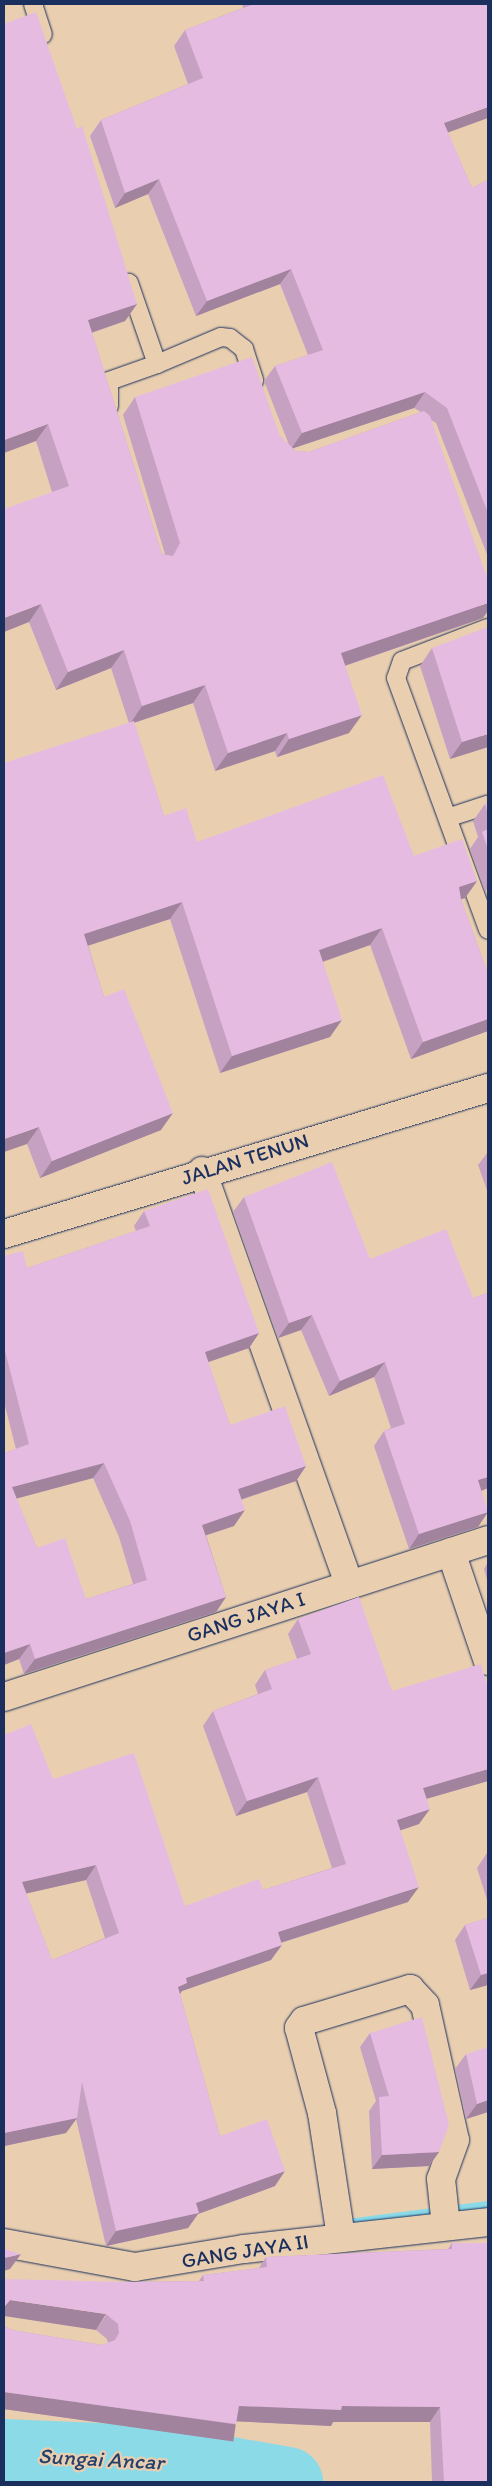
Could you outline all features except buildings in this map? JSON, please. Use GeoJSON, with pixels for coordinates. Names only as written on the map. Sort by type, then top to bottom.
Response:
{"type":"FeatureCollection","features":[{"type":"Feature","properties":{"kind":"street","name":"JALAN TENUN"},"geometry":{"type":"LineString","coordinates":[[4,1234],[202,1171],[488,1088]]}},
{"type":"Feature","properties":{"kind":"street"},"geometry":{"type":"LineString","coordinates":[[202,1171],[349,1584]]}},
{"type":"Feature","properties":{"kind":"street","name":"GANG JAYA I"},"geometry":{"type":"LineString","coordinates":[[4,1697],[488,1540]]}},
{"type":"Feature","properties":{"kind":"street"},"geometry":{"type":"LineString","coordinates":[[451,1552],[488,1660]]}},
{"type":"Feature","properties":{"kind":"street"},"geometry":{"type":"LineString","coordinates":[[340,2233],[322,2113],[300,2024],[410,1989],[425,2005],[455,2140],[441,2179],[446,2223]]}},
{"type":"Feature","properties":{"kind":"street","name":"GANG JAYA II"},"geometry":{"type":"LineString","coordinates":[[4,2243],[135,2267],[340,2233],[446,2223],[488,2222]]}},
{"type":"Feature","properties":{"kind":"lane"},"geometry":{"type":"LineString","coordinates":[[33,4],[49,50]]}},
{"type":"Feature","properties":{"kind":"lane"},"geometry":{"type":"LineString","coordinates":[[122,262],[157,364]]}},
{"type":"Feature","properties":{"kind":"lane"},"geometry":{"type":"LineString","coordinates":[[114,423],[106,394],[109,381],[157,364],[221,337],[230,338],[244,349],[259,395]]}},
{"type":"Feature","properties":{"kind":"lane"},"geometry":{"type":"LineString","coordinates":[[488,628],[402,661],[398,667],[399,686],[450,817],[488,930]]}},
{"type":"Feature","properties":{"kind":"lane"},"geometry":{"type":"LineString","coordinates":[[450,817],[488,805]]}},
{"type":"Feature","properties":{"kind":"waterway"},"geometry":{"type":"LineString","coordinates":[[339,2225],[488,2206]]}},
{"type":"Feature","properties":{"kind":"waterway","name":"Sungai Ancar"},"geometry":{"type":"LineString","coordinates":[[4,2454],[166,2461],[287,2482]]}}]}
